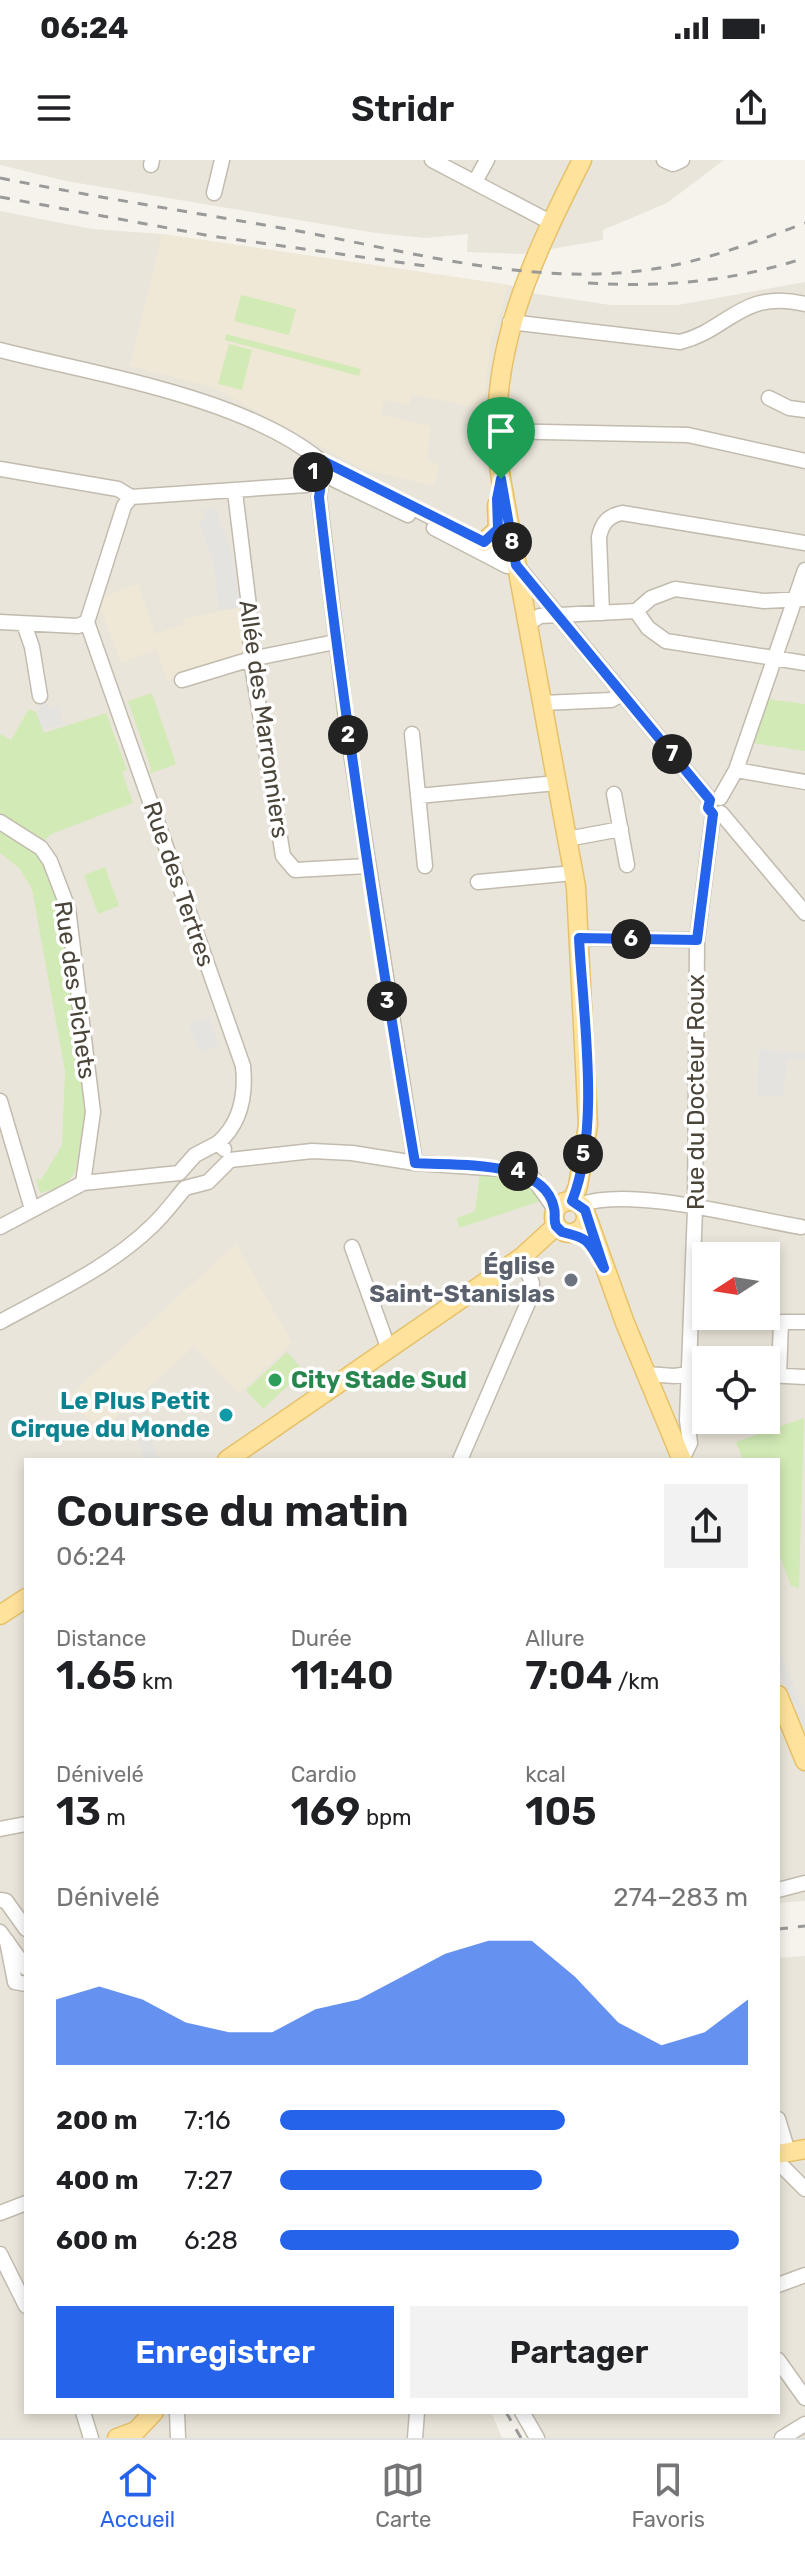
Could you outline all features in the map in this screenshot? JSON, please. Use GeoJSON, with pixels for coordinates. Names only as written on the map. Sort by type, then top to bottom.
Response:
{"type":"FeatureCollection","features":[{"type":"Feature","properties":{"kind":"main road"},"geometry":{"type":"LineString","coordinates":[[230,1458],[522,1257],[571,1215],[588,1125],[573,873],[501,479],[496,431],[500,366],[510,322],[550,222],[582,160]]}},
{"type":"Feature","properties":{"kind":"main road"},"geometry":{"type":"LineString","coordinates":[[484,542],[498,529],[497,499],[501,479]]}},
{"type":"Feature","properties":{"kind":"main road"},"geometry":{"type":"LineString","coordinates":[[571,1215],[604,1268],[682,1458]]}},
{"type":"Feature","properties":{"kind":"main road"},"geometry":{"type":"LineString","coordinates":[[0,1615],[24,1599]]}},
{"type":"Feature","properties":{"kind":"main road"},"geometry":{"type":"LineString","coordinates":[[780,1700],[805,1761]]}},
{"type":"Feature","properties":{"kind":"main road"},"geometry":{"type":"LineString","coordinates":[[117,2438],[136,2431],[152,2414]]}},
{"type":"Feature","properties":{"kind":"street"},"geometry":{"type":"LineString","coordinates":[[214,193],[222,160]]}},
{"type":"Feature","properties":{"kind":"street"},"geometry":{"type":"LineString","coordinates":[[432,160],[550,222]]}},
{"type":"Feature","properties":{"kind":"street"},"geometry":{"type":"LineString","coordinates":[[475,182],[487,160]]}},
{"type":"Feature","properties":{"kind":"street"},"geometry":{"type":"LineString","coordinates":[[664,160],[673,164],[682,160]]}},
{"type":"Feature","properties":{"kind":"street"},"geometry":{"type":"LineString","coordinates":[[510,322],[680,342],[697,338],[732,313],[753,305],[792,301],[805,304]]}},
{"type":"Feature","properties":{"kind":"street"},"geometry":{"type":"LineString","coordinates":[[0,350],[215,407],[324,474],[507,566],[516,565]]}},
{"type":"Feature","properties":{"kind":"street"},"geometry":{"type":"LineString","coordinates":[[769,398],[789,408],[805,410]]}},
{"type":"Feature","properties":{"kind":"street"},"geometry":{"type":"LineString","coordinates":[[496,431],[688,435],[805,461]]}},
{"type":"Feature","properties":{"kind":"street"},"geometry":{"type":"LineString","coordinates":[[0,469],[118,489],[131,497],[306,485],[324,474]]}},
{"type":"Feature","properties":{"kind":"street"},"geometry":{"type":"LineString","coordinates":[[324,474],[484,542],[509,556],[805,913]]}},
{"type":"Feature","properties":{"kind":"street"},"geometry":{"type":"LineString","coordinates":[[324,474],[319,497],[335,642],[415,1163]]}},
{"type":"Feature","properties":{"kind":"street","name":"Allée des Marronniers"},"geometry":{"type":"LineString","coordinates":[[235,492],[249,606],[251,659],[283,856],[295,870],[367,866]]}},
{"type":"Feature","properties":{"kind":"street"},"geometry":{"type":"LineString","coordinates":[[0,622],[78,626],[87,622],[124,506],[131,497]]}},
{"type":"Feature","properties":{"kind":"street"},"geometry":{"type":"LineString","coordinates":[[602,613],[599,537],[602,526],[612,516],[622,513],[805,543]]}},
{"type":"Feature","properties":{"kind":"street"},"geometry":{"type":"LineString","coordinates":[[716,806],[736,770],[800,599],[805,570]]}},
{"type":"Feature","properties":{"kind":"street"},"geometry":{"type":"LineString","coordinates":[[527,624],[540,616],[636,611],[651,598],[675,589],[764,601],[800,599]]}},
{"type":"Feature","properties":{"kind":"street"},"geometry":{"type":"LineString","coordinates":[[636,611],[648,628],[666,641],[805,663]]}},
{"type":"Feature","properties":{"kind":"street","name":"Rue des Tertres"},"geometry":{"type":"LineString","coordinates":[[87,622],[243,1066],[245,1087],[237,1118],[232,1130],[218,1143]]}},
{"type":"Feature","properties":{"kind":"street"},"geometry":{"type":"LineString","coordinates":[[24,624],[32,647],[40,696]]}},
{"type":"Feature","properties":{"kind":"street"},"geometry":{"type":"LineString","coordinates":[[182,680],[251,659],[335,642]]}},
{"type":"Feature","properties":{"kind":"street"},"geometry":{"type":"LineString","coordinates":[[542,703],[611,700],[622,694]]}},
{"type":"Feature","properties":{"kind":"street"},"geometry":{"type":"LineString","coordinates":[[412,734],[425,866]]}},
{"type":"Feature","properties":{"kind":"street"},"geometry":{"type":"LineString","coordinates":[[736,770],[805,782]]}},
{"type":"Feature","properties":{"kind":"street"},"geometry":{"type":"LineString","coordinates":[[418,796],[557,783]]}},
{"type":"Feature","properties":{"kind":"street"},"geometry":{"type":"LineString","coordinates":[[614,794],[627,865]]}},
{"type":"Feature","properties":{"kind":"street","name":"Rue du Docteur Roux"},"geometry":{"type":"LineString","coordinates":[[697,1242],[697,940],[716,806]]}},
{"type":"Feature","properties":{"kind":"street","name":"Rue des Pichets"},"geometry":{"type":"LineString","coordinates":[[0,822],[41,848],[50,861],[68,908],[93,1112],[83,1183]]}},
{"type":"Feature","properties":{"kind":"street"},"geometry":{"type":"LineString","coordinates":[[567,839],[621,829]]}},
{"type":"Feature","properties":{"kind":"street"},"geometry":{"type":"LineString","coordinates":[[478,882],[573,873]]}},
{"type":"Feature","properties":{"kind":"street"},"geometry":{"type":"LineString","coordinates":[[579,938],[697,940]]}},
{"type":"Feature","properties":{"kind":"street"},"geometry":{"type":"LineString","coordinates":[[0,1101],[4,1132],[32,1209]]}},
{"type":"Feature","properties":{"kind":"street"},"geometry":{"type":"LineString","coordinates":[[0,1227],[83,1183],[179,1173],[202,1150],[218,1143],[230,1160]]}},
{"type":"Feature","properties":{"kind":"street"},"geometry":{"type":"LineString","coordinates":[[0,1322],[69,1285],[122,1249],[152,1227],[185,1188],[208,1182],[230,1160],[312,1151],[352,1153],[415,1163],[517,1170],[533,1178],[571,1215],[596,1199],[622,1200],[804,1228]]}},
{"type":"Feature","properties":{"kind":"street"},"geometry":{"type":"LineString","coordinates":[[179,1173],[185,1188]]}},
{"type":"Feature","properties":{"kind":"street"},"geometry":{"type":"LineString","coordinates":[[352,1247],[389,1350]]}},
{"type":"Feature","properties":{"kind":"street"},"geometry":{"type":"LineString","coordinates":[[461,1458],[530,1298],[532,1283],[522,1257]]}},
{"type":"Feature","properties":{"kind":"street"},"geometry":{"type":"LineString","coordinates":[[777,1346],[781,1322],[805,1322]]}},
{"type":"Feature","properties":{"kind":"street"},"geometry":{"type":"LineString","coordinates":[[647,1374],[674,1376],[692,1372]]}},
{"type":"Feature","properties":{"kind":"street"},"geometry":{"type":"LineString","coordinates":[[780,1375],[805,1377]]}},
{"type":"Feature","properties":{"kind":"street","name":"Rue du Docteur Roux"},"geometry":{"type":"LineString","coordinates":[[682,1458],[692,1433],[688,1410],[692,1394]]}},
{"type":"Feature","properties":{"kind":"street"},"geometry":{"type":"LineString","coordinates":[[0,1829],[24,1824]]}},
{"type":"Feature","properties":{"kind":"street"},"geometry":{"type":"LineString","coordinates":[[780,1889],[805,1883]]}},
{"type":"Feature","properties":{"kind":"street"},"geometry":{"type":"LineString","coordinates":[[0,1900],[6,1901],[24,1926]]}},
{"type":"Feature","properties":{"kind":"street"},"geometry":{"type":"LineString","coordinates":[[4,1937],[24,1965]]}},
{"type":"Feature","properties":{"kind":"street"},"geometry":{"type":"LineString","coordinates":[[4,1937],[15,1982],[24,1984]]}},
{"type":"Feature","properties":{"kind":"street"},"geometry":{"type":"LineString","coordinates":[[780,2127],[787,2154],[805,2189]]}},
{"type":"Feature","properties":{"kind":"street"},"geometry":{"type":"LineString","coordinates":[[0,2213],[24,2204]]}},
{"type":"Feature","properties":{"kind":"street"},"geometry":{"type":"LineString","coordinates":[[1,2259],[24,2302]]}},
{"type":"Feature","properties":{"kind":"street"},"geometry":{"type":"LineString","coordinates":[[780,2284],[805,2275]]}},
{"type":"Feature","properties":{"kind":"street"},"geometry":{"type":"LineString","coordinates":[[780,2363],[805,2398]]}},
{"type":"Feature","properties":{"kind":"street"},"geometry":{"type":"LineString","coordinates":[[84,2414],[91,2438]]}},
{"type":"Feature","properties":{"kind":"street"},"geometry":{"type":"LineString","coordinates":[[177,2414],[178,2438]]}},
{"type":"Feature","properties":{"kind":"street"},"geometry":{"type":"LineString","coordinates":[[415,2438],[417,2414]]}},
{"type":"Feature","properties":{"kind":"street"},"geometry":{"type":"LineString","coordinates":[[523,2414],[537,2438]]}},
{"type":"Feature","properties":{"kind":"street"},"geometry":{"type":"LineString","coordinates":[[782,2438],[803,2430]]}},
{"type":"Feature","properties":{"kind":"shaded area"},"geometry":{"type":"Polygon","coordinates":[[[0,160],[724,160],[667,203],[603,230],[603,240],[522,254],[467,252],[468,234],[425,238],[376,233],[66,181],[0,165],[0,160]]]}},
{"type":"Feature","properties":{"kind":"shaded area"},"geometry":{"type":"Polygon","coordinates":[[[0,211],[92,229],[162,234],[509,285],[531,293],[610,305],[678,305],[805,282],[805,1901],[780,1903],[780,1458],[24,1458],[24,2414],[492,2414],[502,2438],[0,2438],[0,211]]]}},
{"type":"Feature","properties":{"kind":"shaded area"},"geometry":{"type":"Polygon","coordinates":[[[162,234],[509,285],[491,340],[483,409],[412,394],[409,405],[384,400],[381,415],[430,426],[427,461],[439,464],[434,486],[363,469],[215,388],[130,366],[162,234]]]}},
{"type":"Feature","properties":{"kind":"shaded area"},"geometry":{"type":"Polygon","coordinates":[[[215,508],[233,555],[240,607],[219,610],[213,560],[199,522],[205,519],[202,510],[215,508]]]}},
{"type":"Feature","properties":{"kind":"shaded area"},"geometry":{"type":"Polygon","coordinates":[[[138,584],[155,634],[184,624],[183,619],[243,607],[245,652],[168,681],[156,649],[121,663],[100,607],[102,597],[138,584]]]}},
{"type":"Feature","properties":{"kind":"shaded area"},"geometry":{"type":"Polygon","coordinates":[[[45,697],[49,709],[58,706],[64,723],[43,730],[37,713],[45,697]]]}},
{"type":"Feature","properties":{"kind":"shaded area"},"geometry":{"type":"Polygon","coordinates":[[[209,1017],[219,1045],[199,1052],[189,1024],[209,1017]]]}},
{"type":"Feature","properties":{"kind":"shaded area"},"geometry":{"type":"Polygon","coordinates":[[[759,1049],[805,1053],[805,1060],[787,1059],[783,1097],[757,1095],[759,1049]]]}},
{"type":"Feature","properties":{"kind":"shaded area"},"geometry":{"type":"Polygon","coordinates":[[[236,1244],[292,1343],[239,1393],[194,1346],[102,1430],[65,1400],[236,1244]]]}},
{"type":"Feature","properties":{"kind":"shaded area"},"geometry":{"type":"Polygon","coordinates":[[[146,1426],[158,1458],[144,1458],[134,1430],[146,1426]]]}},
{"type":"Feature","properties":{"kind":"shaded area"},"geometry":{"type":"Polygon","coordinates":[[[780,1653],[805,1712],[805,1732],[780,1673],[780,1653]]]}},
{"type":"Feature","properties":{"kind":"shaded area"},"geometry":{"type":"Polygon","coordinates":[[[805,1956],[805,2438],[529,2438],[517,2414],[780,2414],[780,1958],[805,1956]]]}},
{"type":"Feature","properties":{"kind":"green space"},"geometry":{"type":"Polygon","coordinates":[[[241,295],[296,309],[289,335],[234,321],[241,295]]]}},
{"type":"Feature","properties":{"kind":"green space"},"geometry":{"type":"Polygon","coordinates":[[[226,334],[361,369],[359,376],[225,340],[226,334]]]}},
{"type":"Feature","properties":{"kind":"green space"},"geometry":{"type":"Polygon","coordinates":[[[229,344],[252,350],[242,390],[218,384],[229,344]]]}},
{"type":"Feature","properties":{"kind":"green space"},"geometry":{"type":"Polygon","coordinates":[[[152,693],[176,764],[149,774],[151,768],[128,701],[152,693]]]}},
{"type":"Feature","properties":{"kind":"green space"},"geometry":{"type":"Polygon","coordinates":[[[768,699],[805,704],[805,751],[753,743],[768,699]]]}},
{"type":"Feature","properties":{"kind":"green space"},"geometry":{"type":"Polygon","coordinates":[[[29,709],[36,712],[44,733],[106,713],[127,770],[122,772],[133,803],[51,834],[43,842],[0,813],[0,734],[11,740],[29,709]]]}},
{"type":"Feature","properties":{"kind":"green space"},"geometry":{"type":"Polygon","coordinates":[[[0,827],[42,855],[64,910],[85,1115],[75,1173],[62,1187],[40,1193],[36,1178],[41,1180],[62,1145],[65,1071],[32,889],[19,868],[0,853],[0,827]]]}},
{"type":"Feature","properties":{"kind":"green space"},"geometry":{"type":"Polygon","coordinates":[[[105,867],[119,906],[98,914],[84,875],[105,867]]]}},
{"type":"Feature","properties":{"kind":"green space"},"geometry":{"type":"Polygon","coordinates":[[[480,1172],[524,1180],[541,1201],[459,1228],[457,1218],[475,1211],[480,1172]]]}},
{"type":"Feature","properties":{"kind":"green space","name":"City Stade Sud"},"geometry":{"type":"Polygon","coordinates":[[[287,1352],[304,1371],[263,1409],[246,1390],[287,1352]]]}},
{"type":"Feature","properties":{"kind":"green space"},"geometry":{"type":"Polygon","coordinates":[[[804,1418],[799,1588],[791,1586],[780,1556],[780,1458],[742,1458],[736,1442],[759,1434],[780,1434],[780,1426],[804,1418]]]}},
{"type":"Feature","properties":{"kind":"railway"},"geometry":{"type":"LineString","coordinates":[[0,178],[458,262],[544,273],[630,272],[675,265],[740,247],[805,223]]}},
{"type":"Feature","properties":{"kind":"railway"},"geometry":{"type":"LineString","coordinates":[[0,197],[211,236],[433,267]]}},
{"type":"Feature","properties":{"kind":"railway"},"geometry":{"type":"LineString","coordinates":[[588,283],[698,281],[805,258]]}},
{"type":"Feature","properties":{"kind":"railway"},"geometry":{"type":"LineString","coordinates":[[780,1929],[805,1926]]}},
{"type":"Feature","properties":{"kind":"railway"},"geometry":{"type":"LineString","coordinates":[[507,2414],[521,2438]]}},
{"type":"Feature","properties":{"kind":"place","name":"Église Saint-Stanislas"},"geometry":{"type":"Point","coordinates":[571,1280]}},
{"type":"Feature","properties":{"kind":"place","name":"City Stade Sud"},"geometry":{"type":"Point","coordinates":[275,1380]}},
{"type":"Feature","properties":{"kind":"place","name":"Le Plus Petit Cirque du Monde"},"geometry":{"type":"Point","coordinates":[226,1415]}},
{"type":"Feature","properties":{"kind":"route"},"geometry":{"type":"LineString","coordinates":[[330,461],[337,470],[484,542],[498,529],[497,499],[501,479],[516,565],[710,800],[708,808],[713,814],[697,940],[579,938],[588,1125],[578,1186],[572,1201],[585,1210],[604,1268],[586,1240],[577,1232],[562,1232],[556,1226],[555,1209],[533,1178],[517,1170],[415,1163],[389,1012],[335,642],[319,497],[321,484],[313,472],[318,463],[330,461]]}}]}
